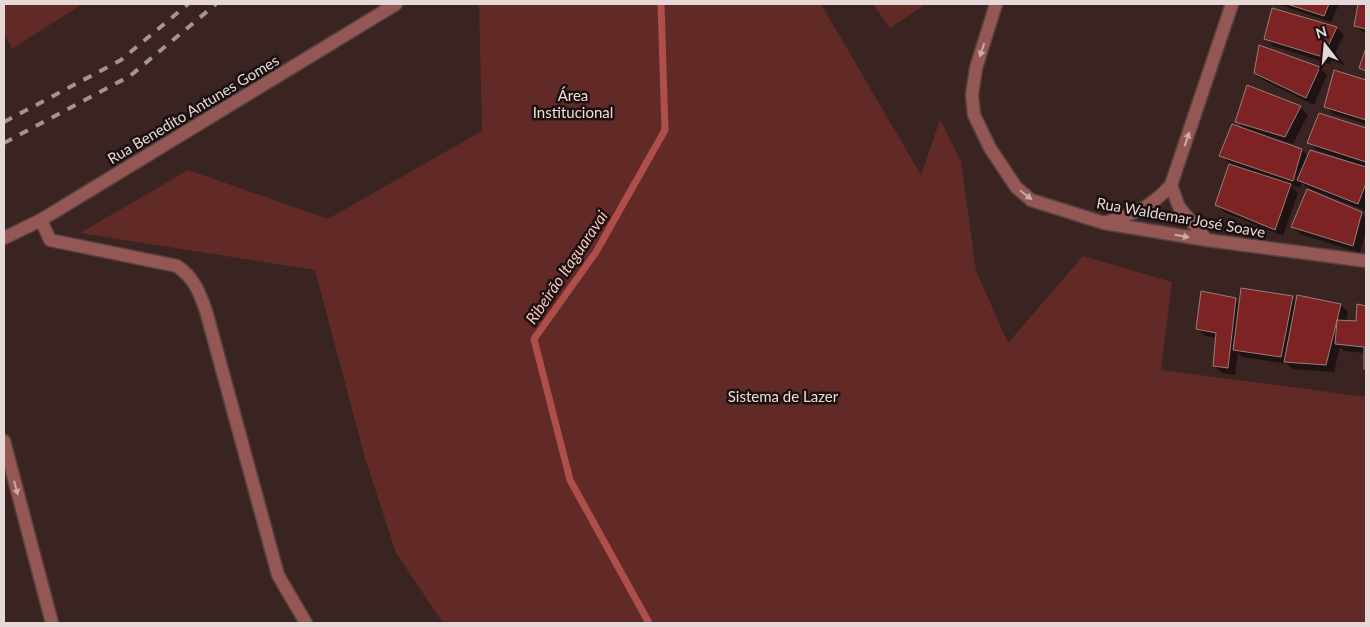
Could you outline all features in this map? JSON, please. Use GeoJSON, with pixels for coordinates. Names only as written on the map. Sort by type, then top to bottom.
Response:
{"type":"FeatureCollection","features":[{"type":"Feature","properties":{"kind":"street","name":"Rua Benedito Antunes Gomes"},"geometry":{"type":"LineString","coordinates":[[4,238],[41,220],[396,4]]}},
{"type":"Feature","properties":{"kind":"street","name":"Rua Waldemar José Soave"},"geometry":{"type":"LineString","coordinates":[[996,4],[976,68],[972,95],[974,115],[986,140],[1016,187],[1032,200],[1104,223],[1207,240],[1366,260]]}},
{"type":"Feature","properties":{"kind":"street"},"geometry":{"type":"LineString","coordinates":[[1104,223],[1138,212],[1156,201],[1171,185],[1232,4]]}},
{"type":"Feature","properties":{"kind":"street"},"geometry":{"type":"LineString","coordinates":[[1171,185],[1179,207],[1207,240]]}},
{"type":"Feature","properties":{"kind":"street"},"geometry":{"type":"LineString","coordinates":[[41,220],[50,240],[177,266],[190,275],[198,288],[206,311],[278,575],[306,623]]}},
{"type":"Feature","properties":{"kind":"street"},"geometry":{"type":"LineString","coordinates":[[4,440],[52,623]]}},
{"type":"Feature","properties":{"kind":"green space"},"geometry":{"type":"Polygon","coordinates":[[[4,4],[82,4],[12,49],[4,33],[4,4]]]}},
{"type":"Feature","properties":{"kind":"green space","name":"Sistema de Lazer"},"geometry":{"type":"Polygon","coordinates":[[[479,4],[821,4],[921,175],[940,120],[961,161],[976,271],[1008,343],[1083,256],[1172,282],[1161,370],[1366,397],[1366,623],[443,623],[396,553],[365,458],[315,270],[80,233],[188,170],[328,219],[482,131],[479,4]]]}},
{"type":"Feature","properties":{"kind":"green space"},"geometry":{"type":"Polygon","coordinates":[[[873,4],[926,4],[890,28],[873,4]]]}},
{"type":"Feature","properties":{"kind":"building"},"geometry":{"type":"Polygon","coordinates":[[[1287,4],[1329,4],[1324,16],[1287,4]]]}},
{"type":"Feature","properties":{"kind":"building"},"geometry":{"type":"Polygon","coordinates":[[[1358,4],[1366,4],[1366,29],[1354,26],[1358,4]]]}},
{"type":"Feature","properties":{"kind":"building"},"geometry":{"type":"Polygon","coordinates":[[[1272,8],[1337,27],[1323,57],[1264,39],[1272,8]]]}},
{"type":"Feature","properties":{"kind":"building"},"geometry":{"type":"Polygon","coordinates":[[[1259,45],[1320,67],[1306,98],[1254,73],[1259,45]]]}},
{"type":"Feature","properties":{"kind":"building"},"geometry":{"type":"Polygon","coordinates":[[[1366,48],[1366,71],[1359,68],[1366,48]]]}},
{"type":"Feature","properties":{"kind":"building"},"geometry":{"type":"Polygon","coordinates":[[[1334,70],[1366,80],[1366,120],[1324,107],[1334,70]]]}},
{"type":"Feature","properties":{"kind":"building"},"geometry":{"type":"Polygon","coordinates":[[[1247,85],[1301,106],[1285,137],[1235,122],[1247,85]]]}},
{"type":"Feature","properties":{"kind":"building"},"geometry":{"type":"Polygon","coordinates":[[[1319,113],[1366,128],[1366,162],[1307,143],[1319,113]]]}},
{"type":"Feature","properties":{"kind":"building"},"geometry":{"type":"Polygon","coordinates":[[[1232,124],[1302,149],[1293,181],[1219,156],[1232,124]]]}},
{"type":"Feature","properties":{"kind":"building"},"geometry":{"type":"Polygon","coordinates":[[[1310,150],[1366,167],[1366,183],[1358,204],[1297,180],[1310,150]]]}},
{"type":"Feature","properties":{"kind":"building"},"geometry":{"type":"Polygon","coordinates":[[[1229,164],[1291,184],[1275,230],[1215,205],[1229,164]]]}},
{"type":"Feature","properties":{"kind":"building"},"geometry":{"type":"Polygon","coordinates":[[[1307,189],[1362,212],[1353,246],[1291,227],[1307,189]]]}},
{"type":"Feature","properties":{"kind":"building"},"geometry":{"type":"Polygon","coordinates":[[[1241,288],[1293,296],[1281,357],[1233,350],[1241,288]]]}},
{"type":"Feature","properties":{"kind":"building"},"geometry":{"type":"Polygon","coordinates":[[[1201,291],[1236,298],[1228,368],[1213,366],[1216,333],[1196,329],[1201,291]]]}},
{"type":"Feature","properties":{"kind":"building"},"geometry":{"type":"Polygon","coordinates":[[[1297,295],[1341,304],[1326,365],[1284,362],[1297,295]]]}},
{"type":"Feature","properties":{"kind":"building"},"geometry":{"type":"Polygon","coordinates":[[[1357,304],[1366,306],[1366,369],[1364,369],[1364,347],[1335,344],[1337,320],[1356,321],[1357,304]]]}},
{"type":"Feature","properties":{"kind":"waterway","name":"Ribeirão Itaguaravai"},"geometry":{"type":"LineString","coordinates":[[649,623],[570,480],[534,339],[596,252],[665,130],[661,4]]}},
{"type":"Feature","properties":{"kind":"railway"},"geometry":{"type":"LineString","coordinates":[[4,122],[121,60],[188,4]]}},
{"type":"Feature","properties":{"kind":"railway"},"geometry":{"type":"LineString","coordinates":[[4,143],[130,76],[216,4]]}},
{"type":"Feature","properties":{"kind":"park label","name":"Área Institucional"},"geometry":{"type":"Point","coordinates":[573,104]}}]}
